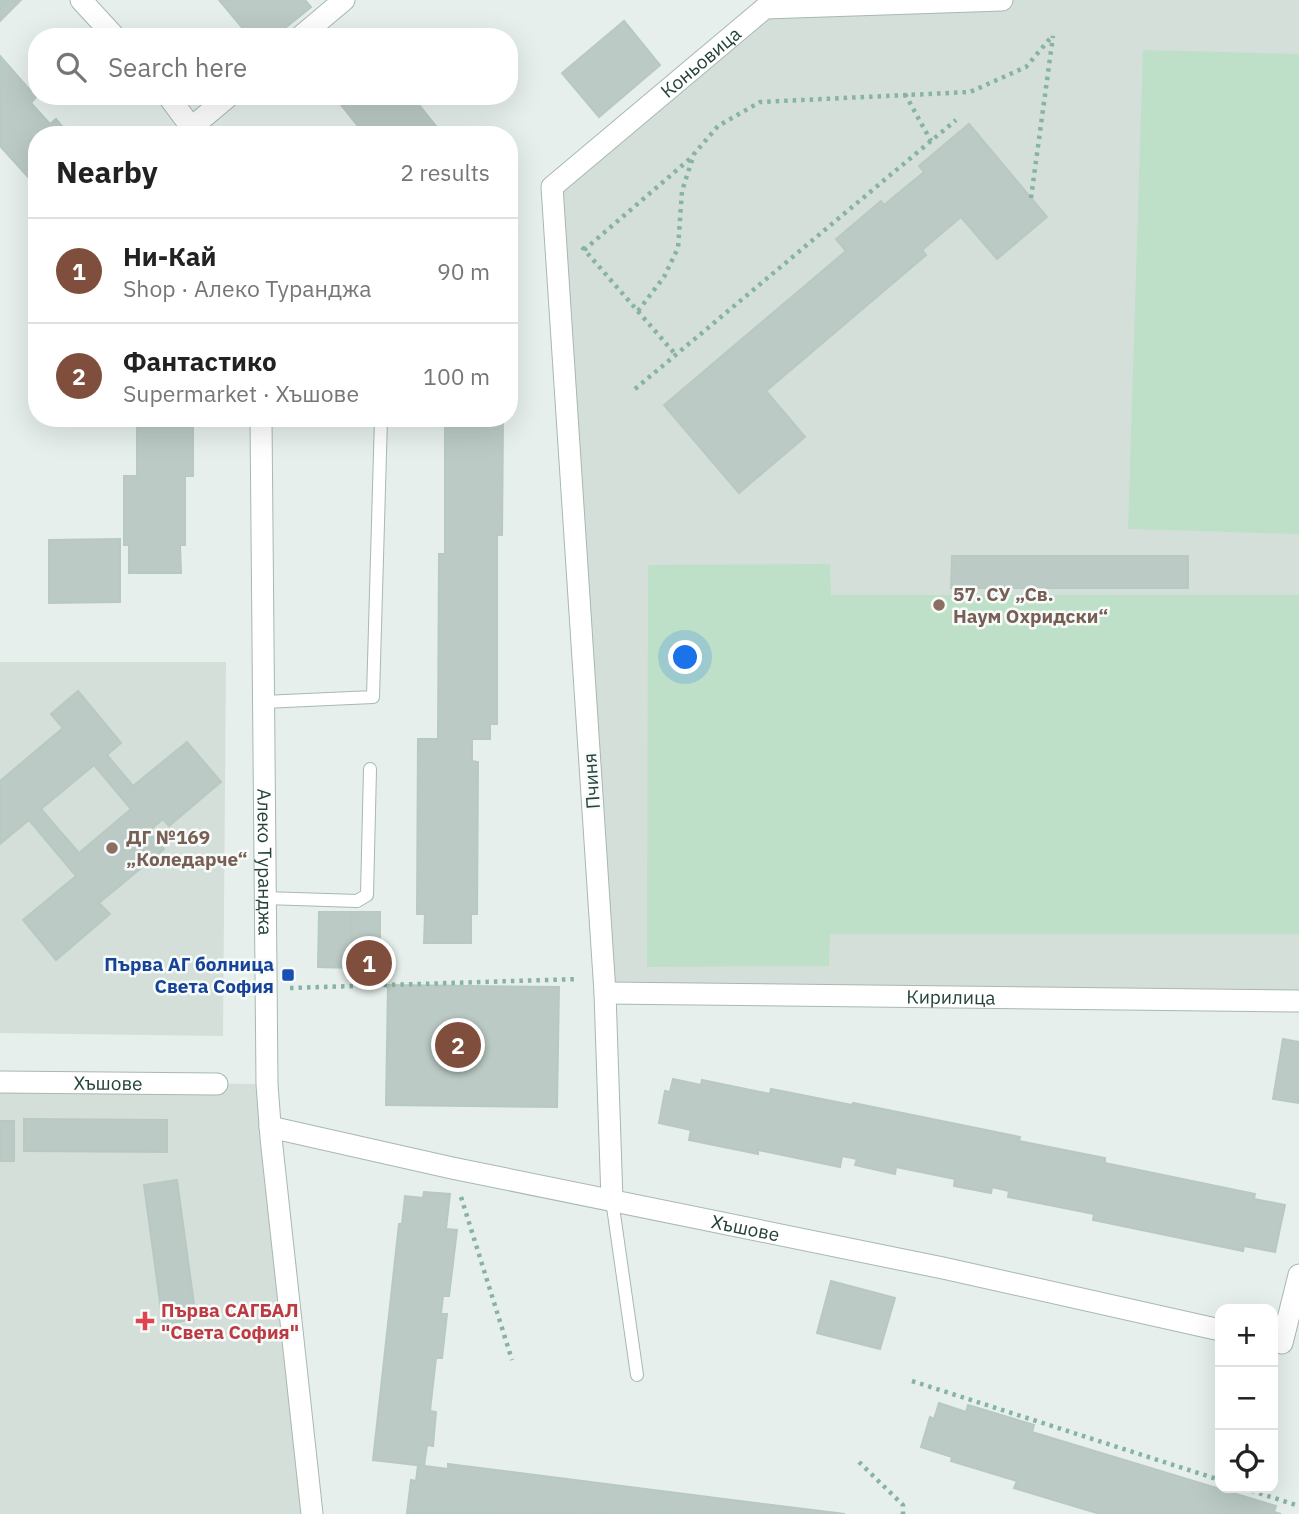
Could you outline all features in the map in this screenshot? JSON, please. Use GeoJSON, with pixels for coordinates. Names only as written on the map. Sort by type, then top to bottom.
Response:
{"type":"FeatureCollection","features":[{"type":"Feature","properties":{"kind":"street"},"geometry":{"type":"LineString","coordinates":[[81,0],[107,28]]}},
{"type":"Feature","properties":{"kind":"street"},"geometry":{"type":"LineString","coordinates":[[311,28],[344,0]]}},
{"type":"Feature","properties":{"kind":"street","name":"Коньовица"},"geometry":{"type":"LineString","coordinates":[[552,187],[765,8],[1002,0]]}},
{"type":"Feature","properties":{"kind":"street"},"geometry":{"type":"LineString","coordinates":[[175,105],[191,126]]}},
{"type":"Feature","properties":{"kind":"street"},"geometry":{"type":"LineString","coordinates":[[200,126],[220,105]]}},
{"type":"Feature","properties":{"kind":"street","name":"Пчиня"},"geometry":{"type":"LineString","coordinates":[[552,187],[604,986],[612,1200]]}},
{"type":"Feature","properties":{"kind":"street","name":"Алеко Туранджа"},"geometry":{"type":"LineString","coordinates":[[261,427],[266,988],[270,1127],[312,1514]]}},
{"type":"Feature","properties":{"kind":"street","name":"Кирилица"},"geometry":{"type":"LineString","coordinates":[[604,986],[1299,1001]]}},
{"type":"Feature","properties":{"kind":"street","name":"Хъшове"},"geometry":{"type":"LineString","coordinates":[[0,1082],[217,1084]]}},
{"type":"Feature","properties":{"kind":"street","name":"Хъшове"},"geometry":{"type":"LineString","coordinates":[[270,1127],[452,1168],[943,1268],[1215,1329]]}},
{"type":"Feature","properties":{"kind":"street"},"geometry":{"type":"LineString","coordinates":[[1285,1344],[1299,1275]]}},
{"type":"Feature","properties":{"kind":"lane"},"geometry":{"type":"LineString","coordinates":[[263,702],[373,697],[381,427]]}},
{"type":"Feature","properties":{"kind":"lane"},"geometry":{"type":"LineString","coordinates":[[265,898],[358,901],[367,895],[370,769]]}},
{"type":"Feature","properties":{"kind":"lane","name":"Пчиня"},"geometry":{"type":"LineString","coordinates":[[612,1200],[637,1375]]}},
{"type":"Feature","properties":{"kind":"path"},"geometry":{"type":"LineString","coordinates":[[584,250],[694,155],[718,126],[760,102],[970,92],[1026,67],[1053,35],[1031,198]]}},
{"type":"Feature","properties":{"kind":"path"},"geometry":{"type":"LineString","coordinates":[[905,94],[931,141]]}},
{"type":"Feature","properties":{"kind":"path"},"geometry":{"type":"LineString","coordinates":[[635,389],[956,120]]}},
{"type":"Feature","properties":{"kind":"path"},"geometry":{"type":"LineString","coordinates":[[638,311],[664,277],[678,248],[682,191],[694,155]]}},
{"type":"Feature","properties":{"kind":"path"},"geometry":{"type":"LineString","coordinates":[[554,216],[676,355]]}},
{"type":"Feature","properties":{"kind":"path"},"geometry":{"type":"LineString","coordinates":[[266,988],[604,986]]}},
{"type":"Feature","properties":{"kind":"path"},"geometry":{"type":"LineString","coordinates":[[452,1168],[512,1360]]}},
{"type":"Feature","properties":{"kind":"path"},"geometry":{"type":"LineString","coordinates":[[912,1381],[1215,1478]]}},
{"type":"Feature","properties":{"kind":"path"},"geometry":{"type":"LineString","coordinates":[[859,1462],[903,1505],[903,1514]]}},
{"type":"Feature","properties":{"kind":"path"},"geometry":{"type":"LineString","coordinates":[[1259,1493],[1299,1506]]}},
{"type":"Feature","properties":{"kind":"shaded area","name":"57. СУ „Св. Наум Охридски“"},"geometry":{"type":"Polygon","coordinates":[[[1002,0],[1299,0],[1299,1001],[605,993],[552,187],[765,8],[1002,0]]]}},
{"type":"Feature","properties":{"kind":"shaded area","name":"ДГ №169 „Коледарче“"},"geometry":{"type":"Polygon","coordinates":[[[0,662],[226,662],[223,1036],[0,1033],[0,662]]]}},
{"type":"Feature","properties":{"kind":"shaded area","name":"Първа САГБАЛ \"Света София\""},"geometry":{"type":"Polygon","coordinates":[[[0,1082],[267,1084],[312,1514],[0,1514],[0,1082]]]}},
{"type":"Feature","properties":{"kind":"green space"},"geometry":{"type":"Polygon","coordinates":[[[1143,50],[1299,54],[1299,534],[1128,529],[1143,50]]]}},
{"type":"Feature","properties":{"kind":"green space"},"geometry":{"type":"Polygon","coordinates":[[[830,564],[831,595],[1299,595],[1299,934],[830,934],[829,966],[647,967],[648,565],[830,564]]]}},
{"type":"Feature","properties":{"kind":"building"},"geometry":{"type":"Polygon","coordinates":[[[0,0],[20,1],[0,21],[0,0]]]}},
{"type":"Feature","properties":{"kind":"building"},"geometry":{"type":"Polygon","coordinates":[[[219,0],[305,0],[311,7],[285,28],[242,28],[219,0]]]}},
{"type":"Feature","properties":{"kind":"building"},"geometry":{"type":"Polygon","coordinates":[[[624,21],[660,65],[599,117],[562,73],[624,21]]]}},
{"type":"Feature","properties":{"kind":"building"},"geometry":{"type":"Polygon","coordinates":[[[0,56],[28,88],[28,105],[33,105],[50,124],[56,119],[62,126],[28,126],[28,177],[0,146],[0,56]]]}},
{"type":"Feature","properties":{"kind":"building"},"geometry":{"type":"Polygon","coordinates":[[[341,105],[419,105],[436,126],[358,126],[341,105]]]}},
{"type":"Feature","properties":{"kind":"building"},"geometry":{"type":"Polygon","coordinates":[[[969,124],[1047,217],[997,259],[961,217],[922,250],[926,255],[766,391],[805,437],[739,493],[664,405],[846,251],[836,239],[881,201],[884,205],[924,172],[919,166],[969,124]]]}},
{"type":"Feature","properties":{"kind":"building"},"geometry":{"type":"Polygon","coordinates":[[[137,427],[193,427],[193,476],[185,476],[185,545],[180,545],[181,573],[129,573],[129,545],[124,545],[124,476],[137,476],[137,427]]]}},
{"type":"Feature","properties":{"kind":"building"},"geometry":{"type":"Polygon","coordinates":[[[445,427],[503,427],[502,535],[497,535],[497,724],[490,724],[490,739],[472,739],[472,761],[478,762],[477,914],[471,914],[471,943],[424,943],[425,914],[417,914],[418,739],[438,739],[439,554],[445,554],[445,427]]]}},
{"type":"Feature","properties":{"kind":"building"},"geometry":{"type":"Polygon","coordinates":[[[120,539],[120,602],[49,603],[49,540],[120,539]]]}},
{"type":"Feature","properties":{"kind":"building"},"geometry":{"type":"Polygon","coordinates":[[[952,556],[1188,556],[1188,588],[951,588],[952,556]]]}},
{"type":"Feature","properties":{"kind":"building"},"geometry":{"type":"Polygon","coordinates":[[[78,691],[121,743],[107,755],[133,786],[187,742],[221,782],[169,826],[163,819],[149,831],[164,849],[99,903],[110,914],[56,960],[23,920],[76,876],[29,820],[0,844],[0,781],[63,728],[51,714],[78,691]],[[94,765],[41,809],[79,853],[131,809],[94,765]]]}},
{"type":"Feature","properties":{"kind":"building"},"geometry":{"type":"Polygon","coordinates":[[[319,912],[352,912],[351,968],[318,967],[319,912]]]}},
{"type":"Feature","properties":{"kind":"building"},"geometry":{"type":"Polygon","coordinates":[[[352,912],[380,912],[380,967],[351,968],[352,912]]]}},
{"type":"Feature","properties":{"kind":"building"},"geometry":{"type":"Polygon","coordinates":[[[388,985],[559,987],[557,1107],[386,1105],[388,985]]]}},
{"type":"Feature","properties":{"kind":"building"},"geometry":{"type":"Polygon","coordinates":[[[1283,1039],[1299,1042],[1299,1103],[1273,1099],[1283,1039]]]}},
{"type":"Feature","properties":{"kind":"building"},"geometry":{"type":"Polygon","coordinates":[[[673,1079],[701,1085],[702,1080],[770,1094],[771,1089],[852,1105],[853,1103],[1020,1137],[1019,1141],[1105,1158],[1105,1163],[1255,1194],[1254,1199],[1285,1205],[1275,1252],[1244,1246],[1243,1251],[1093,1220],[1094,1214],[1008,1197],[1009,1191],[992,1187],[991,1193],[954,1186],[955,1179],[896,1167],[895,1174],[855,1165],[857,1159],[842,1156],[840,1167],[758,1150],[758,1154],[689,1140],[691,1130],[659,1123],[665,1091],[670,1092],[673,1079]]]}},
{"type":"Feature","properties":{"kind":"building"},"geometry":{"type":"Polygon","coordinates":[[[24,1119],[167,1120],[167,1152],[24,1151],[24,1119]]]}},
{"type":"Feature","properties":{"kind":"building"},"geometry":{"type":"Polygon","coordinates":[[[0,1121],[14,1121],[14,1161],[0,1161],[0,1121]]]}},
{"type":"Feature","properties":{"kind":"building"},"geometry":{"type":"Polygon","coordinates":[[[177,1180],[196,1319],[163,1324],[144,1185],[177,1180]]]}},
{"type":"Feature","properties":{"kind":"building"},"geometry":{"type":"Polygon","coordinates":[[[424,1192],[450,1194],[446,1229],[457,1230],[449,1296],[443,1296],[441,1314],[447,1314],[442,1358],[436,1358],[430,1411],[436,1412],[433,1446],[427,1445],[424,1466],[373,1460],[399,1224],[402,1224],[405,1196],[423,1198],[424,1192]]]}},
{"type":"Feature","properties":{"kind":"building"},"geometry":{"type":"Polygon","coordinates":[[[831,1281],[895,1298],[880,1349],[817,1333],[831,1281]]]}},
{"type":"Feature","properties":{"kind":"building"},"geometry":{"type":"Polygon","coordinates":[[[939,1403],[966,1412],[968,1405],[1034,1425],[1032,1432],[1215,1488],[1215,1493],[1233,1493],[1276,1506],[1274,1512],[1281,1514],[1100,1514],[1014,1488],[1017,1481],[951,1461],[952,1457],[921,1447],[930,1417],[934,1419],[939,1403]]]}},
{"type":"Feature","properties":{"kind":"building"},"geometry":{"type":"Polygon","coordinates":[[[448,1464],[845,1514],[407,1513],[411,1480],[416,1481],[418,1465],[448,1469],[448,1464]]]}},
{"type":"Feature","properties":{"kind":"place","name":"57. СУ „Св. Наум Охридски“"},"geometry":{"type":"Point","coordinates":[939,605]}},
{"type":"Feature","properties":{"kind":"place","name":"ДГ №169 „Коледарче“"},"geometry":{"type":"Point","coordinates":[112,848]}},
{"type":"Feature","properties":{"kind":"place","name":"Ни-Кай"},"geometry":{"type":"Point","coordinates":[369,963]}},
{"type":"Feature","properties":{"kind":"place","name":"Първа АГ болница Света София"},"geometry":{"type":"Point","coordinates":[288,975]}},
{"type":"Feature","properties":{"kind":"place","name":"Фантастико"},"geometry":{"type":"Point","coordinates":[458,1045]}},
{"type":"Feature","properties":{"kind":"place","name":"Първа САГБАЛ \"Света София\""},"geometry":{"type":"Point","coordinates":[145,1321]}}]}
